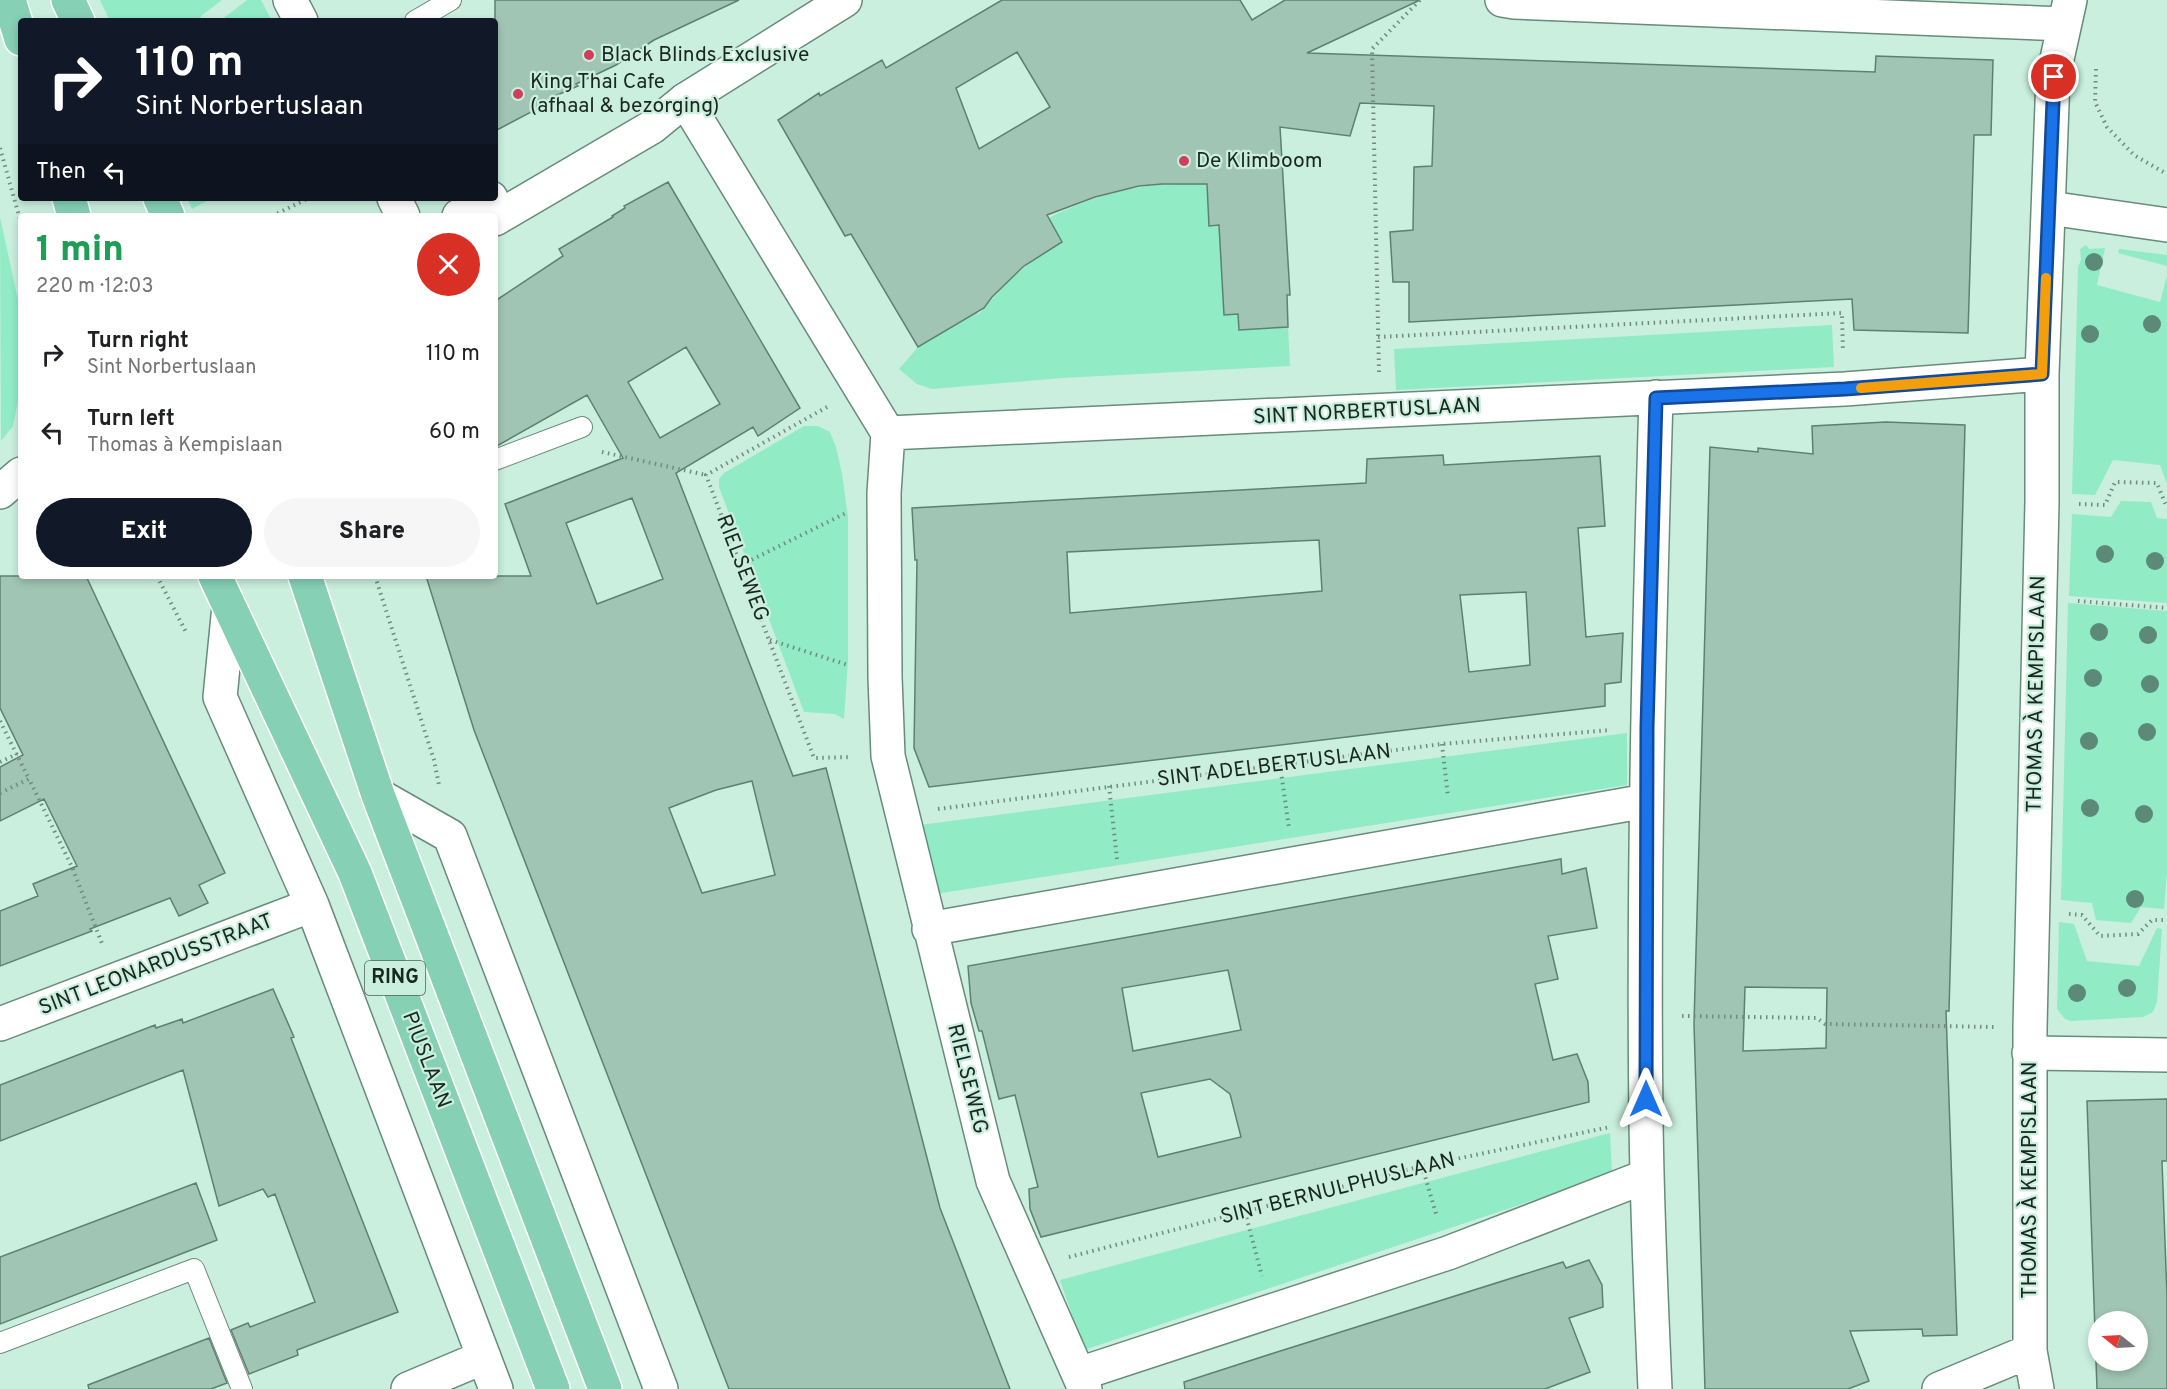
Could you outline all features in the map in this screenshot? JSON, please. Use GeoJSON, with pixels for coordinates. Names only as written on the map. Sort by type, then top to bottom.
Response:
{"type":"FeatureCollection","features":[{"type":"Feature","properties":{"kind":"main road"},"geometry":{"type":"LineString","coordinates":[[9,0],[18,29]]}},
{"type":"Feature","properties":{"kind":"main road"},"geometry":{"type":"LineString","coordinates":[[68,0],[77,18]]}},
{"type":"Feature","properties":{"kind":"main road","name":"PIUSLAAN"},"geometry":{"type":"LineString","coordinates":[[216,579],[355,873],[553,1389]]}},
{"type":"Feature","properties":{"kind":"main road","name":"RING"},"geometry":{"type":"LineString","coordinates":[[306,579],[378,795],[605,1389]]}},
{"type":"Feature","properties":{"kind":"street"},"geometry":{"type":"LineString","coordinates":[[290,0],[299,18]]}},
{"type":"Feature","properties":{"kind":"street"},"geometry":{"type":"LineString","coordinates":[[498,217],[652,127],[685,100],[845,0]]}},
{"type":"Feature","properties":{"kind":"street"},"geometry":{"type":"LineString","coordinates":[[1502,0],[2067,12]]}},
{"type":"Feature","properties":{"kind":"street","name":"THOMAS À KEMPISLAAN"},"geometry":{"type":"LineString","coordinates":[[2037,1389],[2030,1351],[2030,1041],[2042,502],[2042,374],[2054,77],[2067,12]]}},
{"type":"Feature","properties":{"kind":"street"},"geometry":{"type":"LineString","coordinates":[[498,194],[644,111],[685,100]]}},
{"type":"Feature","properties":{"kind":"street"},"geometry":{"type":"LineString","coordinates":[[685,100],[888,433]]}},
{"type":"Feature","properties":{"kind":"street"},"geometry":{"type":"LineString","coordinates":[[464,213],[486,201]]}},
{"type":"Feature","properties":{"kind":"street"},"geometry":{"type":"LineString","coordinates":[[2049,208],[2167,225]]}},
{"type":"Feature","properties":{"kind":"street","name":"SINT NORBERTUSLAAN"},"geometry":{"type":"LineString","coordinates":[[888,433],[1845,389],[2042,374]]}},
{"type":"Feature","properties":{"kind":"street"},"geometry":{"type":"LineString","coordinates":[[1655,1389],[1646,1119],[1646,801],[1656,398]]}},
{"type":"Feature","properties":{"kind":"street","name":"RIELSEWEG"},"geometry":{"type":"LineString","coordinates":[[888,433],[884,493],[888,756],[993,1181],[1082,1382]]}},
{"type":"Feature","properties":{"kind":"street"},"geometry":{"type":"LineString","coordinates":[[0,492],[18,477]]}},
{"type":"Feature","properties":{"kind":"street"},"geometry":{"type":"LineString","coordinates":[[0,508],[18,502]]}},
{"type":"Feature","properties":{"kind":"street"},"geometry":{"type":"LineString","coordinates":[[229,606],[220,697],[312,905],[496,1389]]}},
{"type":"Feature","properties":{"kind":"street"},"geometry":{"type":"LineString","coordinates":[[378,795],[450,836],[661,1389]]}},
{"type":"Feature","properties":{"kind":"street"},"geometry":{"type":"LineString","coordinates":[[929,929],[1646,801]]}},
{"type":"Feature","properties":{"kind":"street","name":"SINT LEONARDUSSTRAAT"},"geometry":{"type":"LineString","coordinates":[[0,1024],[312,905]]}},
{"type":"Feature","properties":{"kind":"street"},"geometry":{"type":"LineString","coordinates":[[2030,1041],[2167,1055]]}},
{"type":"Feature","properties":{"kind":"street"},"geometry":{"type":"LineString","coordinates":[[1082,1382],[1271,1311],[1448,1253],[1647,1176]]}},
{"type":"Feature","properties":{"kind":"street"},"geometry":{"type":"LineString","coordinates":[[1939,1389],[2030,1351]]}},
{"type":"Feature","properties":{"kind":"street"},"geometry":{"type":"LineString","coordinates":[[408,1389],[483,1358]]}},
{"type":"Feature","properties":{"kind":"lane"},"geometry":{"type":"LineString","coordinates":[[420,18],[451,0]]}},
{"type":"Feature","properties":{"kind":"lane"},"geometry":{"type":"LineString","coordinates":[[498,459],[582,427]]}},
{"type":"Feature","properties":{"kind":"lane"},"geometry":{"type":"LineString","coordinates":[[0,1342],[194,1269],[242,1389]]}},
{"type":"Feature","properties":{"kind":"path"},"geometry":{"type":"LineString","coordinates":[[1379,412],[1372,49],[1420,0]]}},
{"type":"Feature","properties":{"kind":"path"},"geometry":{"type":"LineString","coordinates":[[2096,60],[2095,102],[2107,127],[2133,155],[2167,174]]}},
{"type":"Feature","properties":{"kind":"path"},"geometry":{"type":"LineString","coordinates":[[0,148],[18,213]]}},
{"type":"Feature","properties":{"kind":"path"},"geometry":{"type":"LineString","coordinates":[[278,213],[303,201]]}},
{"type":"Feature","properties":{"kind":"path"},"geometry":{"type":"LineString","coordinates":[[1378,337],[1842,313],[1845,389]]}},
{"type":"Feature","properties":{"kind":"path"},"geometry":{"type":"LineString","coordinates":[[582,427],[597,451],[706,475],[862,388]]}},
{"type":"Feature","properties":{"kind":"path","name":"RIELSEWEG"},"geometry":{"type":"LineString","coordinates":[[706,475],[814,758],[888,756]]}},
{"type":"Feature","properties":{"kind":"path"},"geometry":{"type":"LineString","coordinates":[[2042,502],[2105,505],[2115,482],[2157,483],[2167,508]]}},
{"type":"Feature","properties":{"kind":"path"},"geometry":{"type":"LineString","coordinates":[[741,565],[884,493]]}},
{"type":"Feature","properties":{"kind":"path"},"geometry":{"type":"LineString","coordinates":[[376,579],[434,760],[450,836]]}},
{"type":"Feature","properties":{"kind":"path"},"geometry":{"type":"LineString","coordinates":[[2040,598],[2167,609]]}},
{"type":"Feature","properties":{"kind":"path"},"geometry":{"type":"LineString","coordinates":[[769,640],[885,677]]}},
{"type":"Feature","properties":{"kind":"path"},"geometry":{"type":"LineString","coordinates":[[0,721],[72,867],[117,980]]}},
{"type":"Feature","properties":{"kind":"path","name":"SINT ADELBERTUSLAAN"},"geometry":{"type":"LineString","coordinates":[[902,813],[1442,744],[1647,727]]}},
{"type":"Feature","properties":{"kind":"path"},"geometry":{"type":"LineString","coordinates":[[1442,744],[1453,837]]}},
{"type":"Feature","properties":{"kind":"path"},"geometry":{"type":"LineString","coordinates":[[0,762],[17,754]]}},
{"type":"Feature","properties":{"kind":"path"},"geometry":{"type":"LineString","coordinates":[[1280,765],[1294,865]]}},
{"type":"Feature","properties":{"kind":"path"},"geometry":{"type":"LineString","coordinates":[[0,793],[29,779]]}},
{"type":"Feature","properties":{"kind":"path"},"geometry":{"type":"LineString","coordinates":[[1109,786],[1121,895]]}},
{"type":"Feature","properties":{"kind":"path"},"geometry":{"type":"LineString","coordinates":[[2032,912],[2082,915],[2100,936],[2138,934],[2152,920],[2167,920]]}},
{"type":"Feature","properties":{"kind":"path"},"geometry":{"type":"LineString","coordinates":[[1646,1015],[1817,1018],[1825,1024],[2030,1041]]}},
{"type":"Feature","properties":{"kind":"path","name":"SINT BERNULPHUSLAAN"},"geometry":{"type":"LineString","coordinates":[[1031,1267],[1422,1166],[1646,1119]]}},
{"type":"Feature","properties":{"kind":"path"},"geometry":{"type":"LineString","coordinates":[[1422,1166],[1448,1253]]}},
{"type":"Feature","properties":{"kind":"path"},"geometry":{"type":"LineString","coordinates":[[1245,1212],[1271,1311]]}},
{"type":"Feature","properties":{"kind":"green space"},"geometry":{"type":"Polygon","coordinates":[[[100,0],[222,0],[201,18],[109,18],[100,0]]]}},
{"type":"Feature","properties":{"kind":"green space"},"geometry":{"type":"Polygon","coordinates":[[[247,0],[261,0],[270,18],[224,18],[247,0]]]}},
{"type":"Feature","properties":{"kind":"green space"},"geometry":{"type":"Polygon","coordinates":[[[1206,171],[1209,226],[1219,225],[1224,314],[1238,314],[1239,330],[1288,327],[1290,366],[1062,378],[932,389],[917,384],[899,369],[918,347],[978,311],[979,314],[1008,281],[1043,253],[1047,219],[1082,203],[1118,192],[1156,185],[1195,184],[1206,171]]]}},
{"type":"Feature","properties":{"kind":"green space"},"geometry":{"type":"Polygon","coordinates":[[[188,201],[207,201],[192,209],[188,201]]]}},
{"type":"Feature","properties":{"kind":"green space"},"geometry":{"type":"Polygon","coordinates":[[[0,217],[18,300],[18,400],[13,426],[1,441],[0,217]]]}},
{"type":"Feature","properties":{"kind":"green space"},"geometry":{"type":"Polygon","coordinates":[[[2086,245],[2089,249],[2105,248],[2097,285],[2160,302],[2167,276],[2167,484],[2160,465],[2113,460],[2095,495],[2072,494],[2078,267],[2081,260],[2080,249],[2086,245]]]}},
{"type":"Feature","properties":{"kind":"green space"},"geometry":{"type":"Polygon","coordinates":[[[2119,249],[2167,255],[2167,266],[2118,253],[2119,249]]]}},
{"type":"Feature","properties":{"kind":"green space"},"geometry":{"type":"Polygon","coordinates":[[[1832,325],[1834,367],[1396,390],[1394,349],[1832,325]]]}},
{"type":"Feature","properties":{"kind":"green space"},"geometry":{"type":"Polygon","coordinates":[[[804,426],[818,426],[830,432],[842,474],[848,517],[848,660],[844,719],[835,714],[804,712],[719,487],[719,479],[724,473],[804,426]]]}},
{"type":"Feature","properties":{"kind":"green space"},"geometry":{"type":"Polygon","coordinates":[[[2121,501],[2151,502],[2157,518],[2167,519],[2167,603],[2069,596],[2072,514],[2111,517],[2121,501]]]}},
{"type":"Feature","properties":{"kind":"green space"},"geometry":{"type":"Polygon","coordinates":[[[2068,603],[2167,611],[2167,872],[2164,909],[2141,907],[2131,923],[2096,920],[2092,903],[2061,900],[2068,603]]]}},
{"type":"Feature","properties":{"kind":"green space"},"geometry":{"type":"Polygon","coordinates":[[[1627,733],[1627,785],[935,894],[920,825],[1627,733]]]}},
{"type":"Feature","properties":{"kind":"green space"},"geometry":{"type":"Polygon","coordinates":[[[2059,922],[2074,924],[2087,961],[2139,966],[2157,928],[2162,929],[2157,1002],[2153,1012],[2143,1017],[2071,1021],[2065,1019],[2057,1009],[2059,922]]]}},
{"type":"Feature","properties":{"kind":"green space"},"geometry":{"type":"Polygon","coordinates":[[[1610,1133],[1612,1174],[1084,1350],[1060,1280],[1610,1133]]]}},
{"type":"Feature","properties":{"kind":"building"},"geometry":{"type":"Polygon","coordinates":[[[495,0],[739,0],[654,40],[616,65],[576,84],[578,86],[555,96],[556,99],[498,129],[498,18],[495,18],[495,0]]]}},
{"type":"Feature","properties":{"kind":"building"},"geometry":{"type":"Polygon","coordinates":[[[1002,0],[1240,0],[1252,20],[1285,0],[1420,0],[1307,53],[1875,72],[1876,56],[1993,60],[1991,135],[1974,135],[1968,333],[1854,330],[1852,299],[1409,322],[1409,282],[1393,282],[1390,232],[1413,230],[1414,167],[1432,166],[1434,106],[1360,103],[1350,136],[1280,127],[1290,295],[1287,295],[1288,327],[1239,330],[1238,314],[1224,315],[1219,225],[1209,226],[1207,184],[1162,184],[1139,186],[1095,197],[1047,215],[1062,242],[1024,266],[984,308],[918,347],[851,234],[845,236],[778,120],[819,93],[820,96],[882,60],[886,68],[1002,0]],[[1017,52],[956,88],[979,149],[1050,107],[1017,52]]]}},
{"type":"Feature","properties":{"kind":"building"},"geometry":{"type":"Polygon","coordinates":[[[668,182],[800,408],[758,436],[753,427],[676,473],[793,776],[826,768],[940,1208],[1010,1389],[729,1389],[474,730],[427,579],[498,579],[498,576],[531,576],[505,504],[623,458],[587,395],[498,445],[498,299],[563,256],[559,249],[625,208],[624,206],[668,182]],[[686,347],[628,382],[660,438],[720,404],[686,347]],[[632,498],[566,523],[597,604],[663,579],[632,498]],[[752,781],[716,790],[669,808],[702,893],[775,875],[752,781]]]}},
{"type":"Feature","properties":{"kind":"building"},"geometry":{"type":"Polygon","coordinates":[[[1886,422],[1965,425],[1949,1011],[1946,1011],[1957,1335],[1923,1336],[1922,1329],[1850,1331],[1869,1381],[1848,1389],[1705,1389],[1694,1024],[1710,447],[1758,452],[1758,448],[1813,454],[1812,426],[1886,422]],[[1745,987],[1743,1051],[1826,1048],[1827,988],[1745,987]]]}},
{"type":"Feature","properties":{"kind":"building"},"geometry":{"type":"Polygon","coordinates":[[[1443,455],[1444,465],[1600,456],[1605,526],[1578,528],[1586,637],[1623,633],[1621,682],[1605,684],[1605,706],[929,787],[914,748],[917,560],[915,560],[912,508],[1366,483],[1367,459],[1443,455]],[[1319,540],[1067,552],[1070,613],[1322,591],[1319,540]],[[1526,592],[1460,595],[1469,672],[1530,665],[1526,592]]]}},
{"type":"Feature","properties":{"kind":"building"},"geometry":{"type":"Polygon","coordinates":[[[0,576],[18,576],[18,579],[87,579],[225,873],[199,885],[208,903],[179,916],[170,898],[0,966],[0,911],[38,896],[33,884],[77,866],[44,799],[0,821],[0,767],[23,755],[0,708],[0,576]]]}},
{"type":"Feature","properties":{"kind":"building"},"geometry":{"type":"Polygon","coordinates":[[[1561,859],[1562,874],[1586,868],[1597,928],[1548,936],[1558,979],[1535,984],[1553,1060],[1577,1054],[1588,1082],[1589,1102],[1041,1237],[1030,1209],[1029,1189],[1038,1187],[1015,1095],[999,1099],[982,1031],[979,1031],[971,1003],[968,966],[1561,859]],[[1228,970],[1122,988],[1133,1051],[1241,1030],[1228,970]],[[1210,1079],[1141,1093],[1158,1157],[1241,1137],[1230,1094],[1210,1079]]]}},
{"type":"Feature","properties":{"kind":"building"},"geometry":{"type":"Polygon","coordinates":[[[273,989],[294,1037],[291,1038],[398,1312],[297,1350],[298,1355],[249,1374],[231,1330],[248,1323],[250,1327],[315,1302],[275,1194],[268,1197],[263,1189],[219,1206],[183,1070],[0,1141],[0,1085],[155,1025],[156,1028],[182,1019],[183,1023],[273,989]]]}},
{"type":"Feature","properties":{"kind":"building"},"geometry":{"type":"Polygon","coordinates":[[[2167,1099],[2167,1161],[2162,1161],[2167,1296],[2167,1389],[2097,1389],[2096,1371],[2148,1371],[2148,1311],[2094,1311],[2087,1101],[2167,1099]]]}},
{"type":"Feature","properties":{"kind":"building"},"geometry":{"type":"Polygon","coordinates":[[[196,1183],[217,1240],[0,1324],[0,1257],[196,1183]]]}},
{"type":"Feature","properties":{"kind":"building"},"geometry":{"type":"Polygon","coordinates":[[[1589,1260],[1602,1285],[1603,1307],[1569,1318],[1590,1372],[1545,1389],[1185,1389],[1184,1382],[1274,1353],[1563,1262],[1566,1268],[1589,1260]]]}},
{"type":"Feature","properties":{"kind":"building"},"geometry":{"type":"Polygon","coordinates":[[[209,1338],[227,1383],[211,1389],[89,1389],[88,1385],[209,1338]]]}},
{"type":"Feature","properties":{"kind":"slow traffic"},"geometry":{"type":"LineString","coordinates":[[1861,388],[2042,374],[2046,278]]}},
{"type":"Feature","properties":{"kind":"place","name":"Black Blinds Exclusive"},"geometry":{"type":"Point","coordinates":[589,55]}},
{"type":"Feature","properties":{"kind":"place","name":"King Thai Cafe (afhaal & bezorging)"},"geometry":{"type":"Point","coordinates":[518,94]}},
{"type":"Feature","properties":{"kind":"place","name":"De Klimboom"},"geometry":{"type":"Point","coordinates":[1184,161]}},
{"type":"Feature","properties":{"kind":"route"},"geometry":{"type":"LineString","coordinates":[[1646,1099],[1647,727],[1656,398],[1845,389],[2042,374],[2054,77]]}}]}
